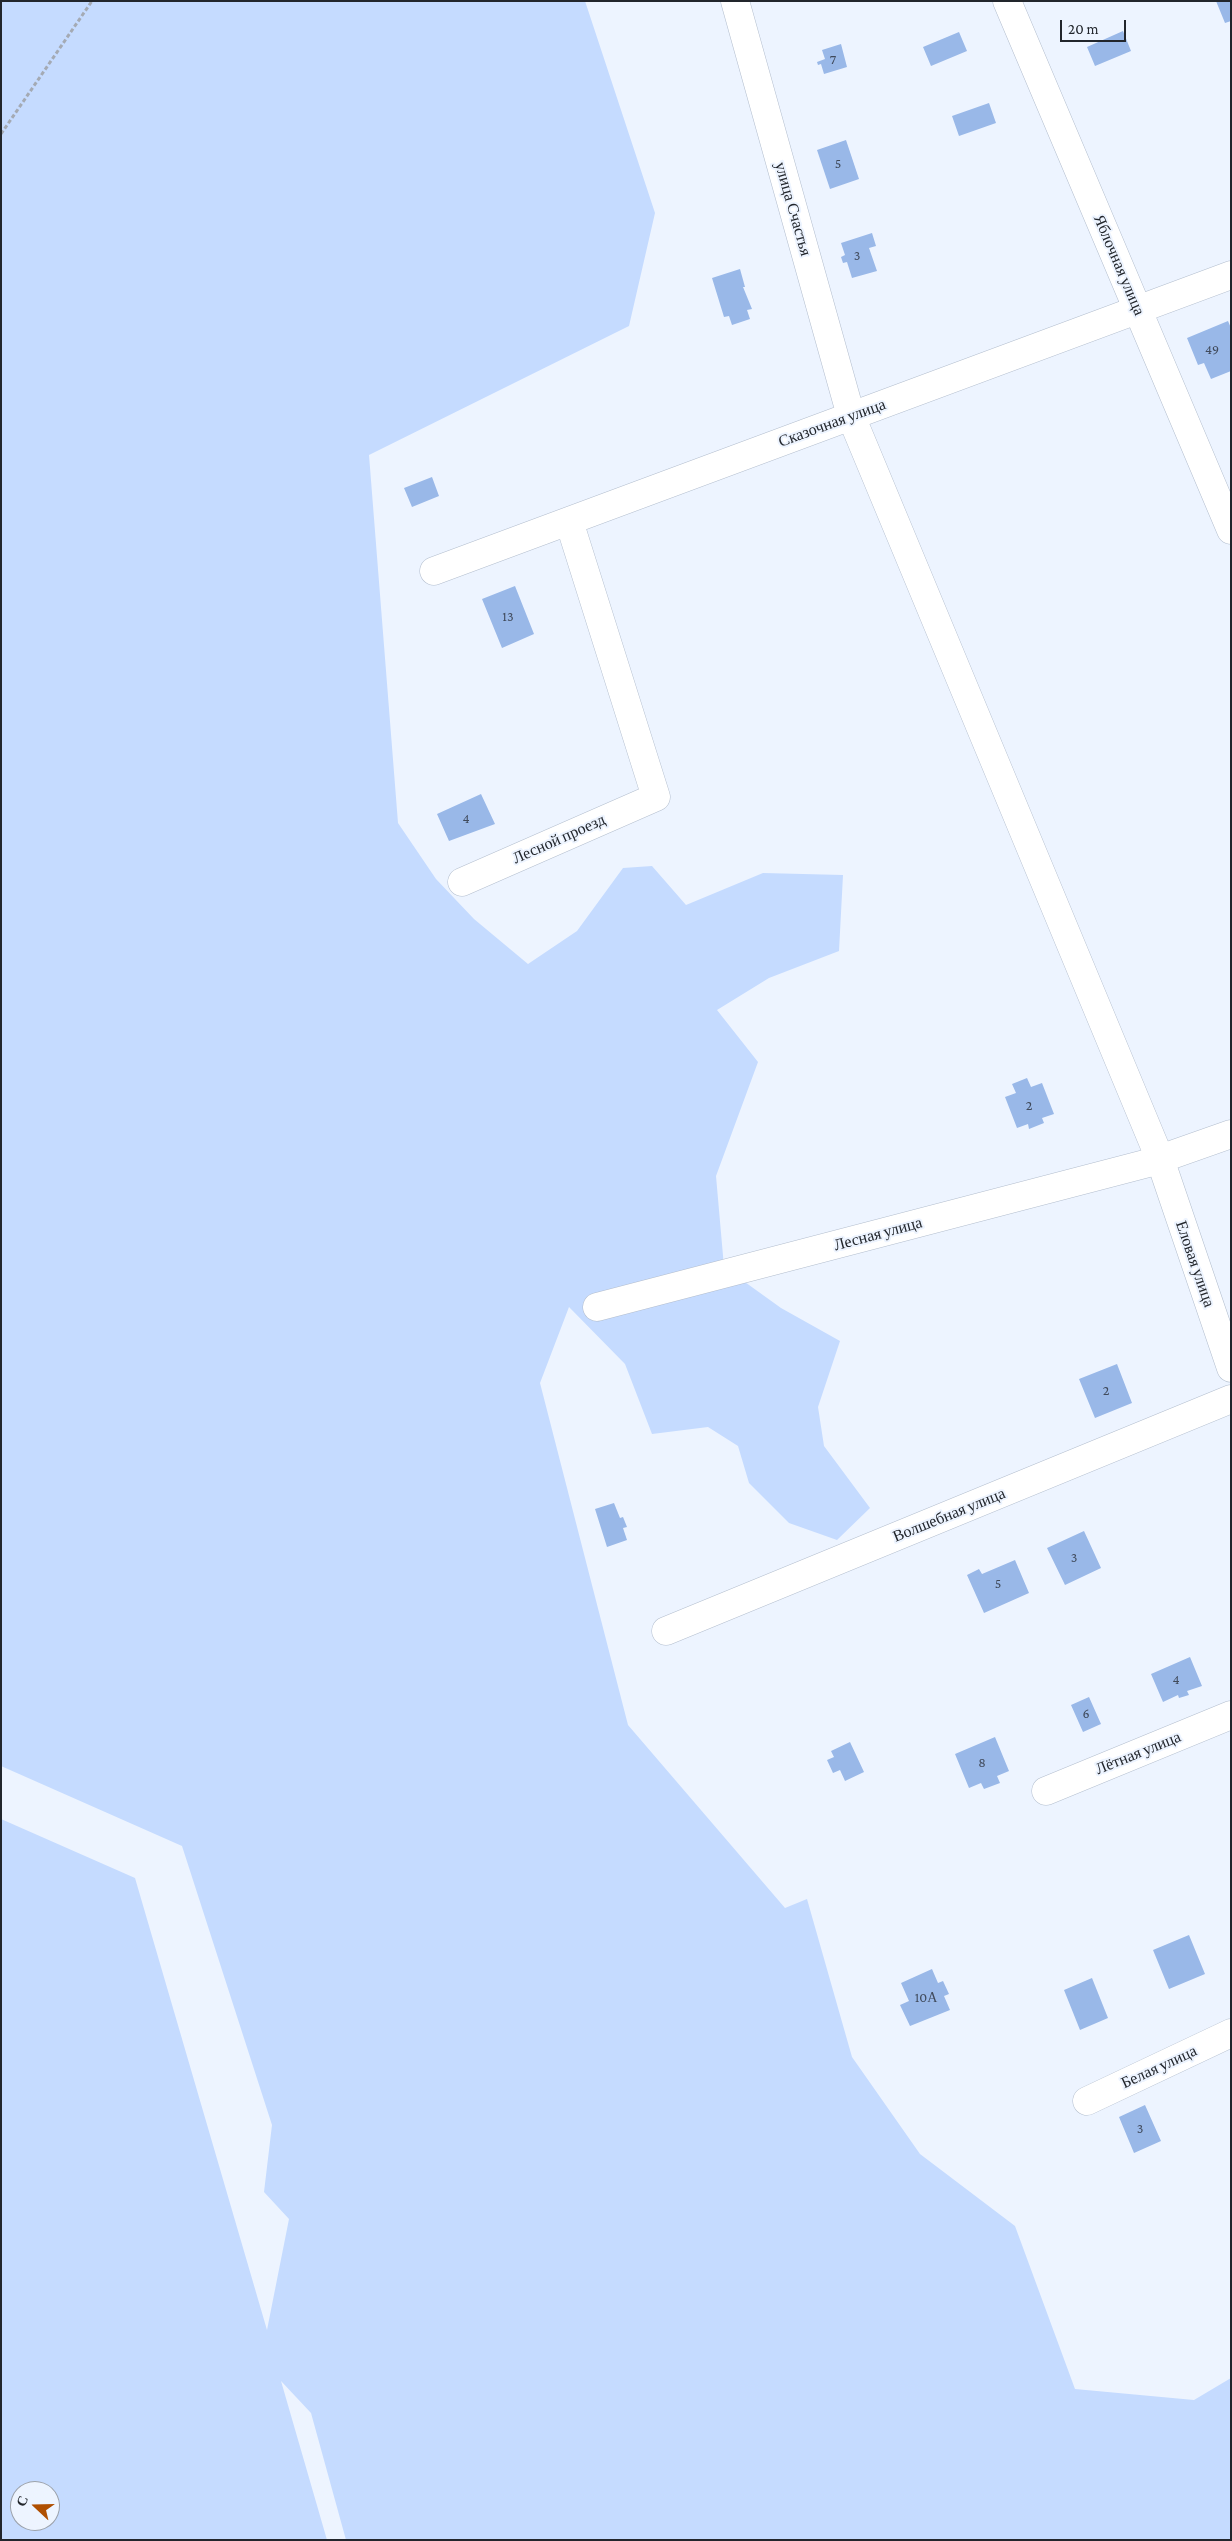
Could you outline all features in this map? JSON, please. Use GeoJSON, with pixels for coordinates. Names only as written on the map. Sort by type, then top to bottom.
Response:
{"type":"FeatureCollection","features":[{"type":"Feature","properties":{"kind":"street","name":"улица Счастья"},"geometry":{"type":"LineString","coordinates":[[735,1],[851,416],[1160,1160]]}},
{"type":"Feature","properties":{"kind":"street","name":"Яблочная улица"},"geometry":{"type":"LineString","coordinates":[[1007,1],[1231,530]]}},
{"type":"Feature","properties":{"kind":"street","name":"Сказочная улица"},"geometry":{"type":"LineString","coordinates":[[434,571],[1231,275]]}},
{"type":"Feature","properties":{"kind":"street","name":"Лесной проезд"},"geometry":{"type":"LineString","coordinates":[[462,882],[656,797],[568,520]]}},
{"type":"Feature","properties":{"kind":"street","name":"Лесная улица"},"geometry":{"type":"LineString","coordinates":[[597,1307],[1160,1160],[1231,1134]]}},
{"type":"Feature","properties":{"kind":"street","name":"Еловая улица"},"geometry":{"type":"LineString","coordinates":[[1160,1160],[1231,1368]]}},
{"type":"Feature","properties":{"kind":"street","name":"Волшебная улица"},"geometry":{"type":"LineString","coordinates":[[666,1631],[1231,1400]]}},
{"type":"Feature","properties":{"kind":"street","name":"Лётная улица"},"geometry":{"type":"LineString","coordinates":[[1046,1791],[1231,1715]]}},
{"type":"Feature","properties":{"kind":"street","name":"Белая улица"},"geometry":{"type":"LineString","coordinates":[[1087,2101],[1231,2033]]}},
{"type":"Feature","properties":{"kind":"path"},"geometry":{"type":"LineString","coordinates":[[1,134],[92,1]]}},
{"type":"Feature","properties":{"kind":"shaded area"},"geometry":{"type":"Polygon","coordinates":[[[1,1],[585,1],[655,213],[629,326],[369,455],[398,823],[436,879],[474,919],[528,964],[577,931],[623,868],[652,866],[686,905],[763,873],[843,875],[839,951],[769,978],[717,1010],[758,1062],[716,1176],[724,1267],[781,1308],[840,1341],[818,1407],[824,1446],[870,1508],[837,1540],[789,1523],[749,1483],[738,1446],[708,1427],[652,1434],[625,1364],[569,1307],[540,1383],[628,1725],[785,1908],[807,1899],[852,2057],[920,2154],[1015,2226],[1075,2389],[1194,2400],[1231,2378],[1231,2540],[346,2540],[311,2413],[281,2381],[327,2540],[1,2540],[1,1819],[135,1878],[267,2330],[289,2219],[264,2192],[272,2125],[182,1846],[1,1766],[1,1]]]}},
{"type":"Feature","properties":{"kind":"building"},"geometry":{"type":"Polygon","coordinates":[[[1216,1],[1231,1],[1231,21],[1225,23],[1216,1]]]}},
{"type":"Feature","properties":{"kind":"building"},"geometry":{"type":"Polygon","coordinates":[[[1123,31],[1131,51],[1095,66],[1087,47],[1123,31]]]}},
{"type":"Feature","properties":{"kind":"building"},"geometry":{"type":"Polygon","coordinates":[[[959,32],[967,51],[931,66],[923,47],[959,32]]]}},
{"type":"Feature","properties":{"kind":"building"},"geometry":{"type":"Polygon","coordinates":[[[841,44],[847,67],[824,74],[821,64],[818,65],[817,62],[825,59],[822,50],[841,44]]]}},
{"type":"Feature","properties":{"kind":"building"},"geometry":{"type":"Polygon","coordinates":[[[989,103],[996,123],[959,136],[952,116],[989,103]]]}},
{"type":"Feature","properties":{"kind":"building"},"geometry":{"type":"Polygon","coordinates":[[[846,140],[859,179],[830,189],[817,150],[846,140]]]}},
{"type":"Feature","properties":{"kind":"building"},"geometry":{"type":"Polygon","coordinates":[[[872,233],[876,246],[869,248],[877,271],[852,278],[847,262],[843,263],[841,257],[845,255],[841,243],[872,233]]]}},
{"type":"Feature","properties":{"kind":"building"},"geometry":{"type":"Polygon","coordinates":[[[740,269],[745,287],[743,287],[752,309],[747,310],[750,319],[732,325],[729,316],[724,317],[712,278],[740,269]]]}},
{"type":"Feature","properties":{"kind":"building"},"geometry":{"type":"Polygon","coordinates":[[[1228,321],[1231,328],[1231,371],[1211,379],[1204,363],[1198,365],[1187,338],[1228,321]]]}},
{"type":"Feature","properties":{"kind":"building"},"geometry":{"type":"Polygon","coordinates":[[[432,477],[439,496],[412,507],[404,488],[432,477]]]}},
{"type":"Feature","properties":{"kind":"building"},"geometry":{"type":"Polygon","coordinates":[[[515,586],[534,634],[502,648],[482,599],[515,586]]]}},
{"type":"Feature","properties":{"kind":"building"},"geometry":{"type":"Polygon","coordinates":[[[481,794],[495,824],[449,841],[437,814],[481,794]]]}},
{"type":"Feature","properties":{"kind":"building"},"geometry":{"type":"Polygon","coordinates":[[[1027,1078],[1031,1087],[1042,1083],[1054,1114],[1042,1118],[1044,1123],[1029,1129],[1028,1124],[1017,1128],[1005,1097],[1016,1093],[1012,1084],[1027,1078]]]}},
{"type":"Feature","properties":{"kind":"building"},"geometry":{"type":"Polygon","coordinates":[[[1117,1364],[1132,1403],[1095,1418],[1079,1379],[1117,1364]]]}},
{"type":"Feature","properties":{"kind":"building"},"geometry":{"type":"Polygon","coordinates":[[[614,1503],[620,1518],[623,1517],[627,1527],[623,1528],[627,1540],[607,1547],[595,1509],[614,1503]]]}},
{"type":"Feature","properties":{"kind":"building"},"geometry":{"type":"Polygon","coordinates":[[[1084,1531],[1101,1568],[1065,1585],[1047,1548],[1084,1531]]]}},
{"type":"Feature","properties":{"kind":"building"},"geometry":{"type":"Polygon","coordinates":[[[1015,1560],[1029,1593],[984,1613],[967,1575],[979,1569],[982,1574],[1015,1560]]]}},
{"type":"Feature","properties":{"kind":"building"},"geometry":{"type":"Polygon","coordinates":[[[1190,1657],[1202,1686],[1187,1691],[1189,1695],[1179,1698],[1178,1695],[1163,1702],[1151,1674],[1190,1657]]]}},
{"type":"Feature","properties":{"kind":"building"},"geometry":{"type":"Polygon","coordinates":[[[1089,1697],[1101,1724],[1083,1732],[1071,1705],[1089,1697]]]}},
{"type":"Feature","properties":{"kind":"building"},"geometry":{"type":"Polygon","coordinates":[[[995,1737],[1009,1771],[997,1776],[1000,1783],[984,1789],[981,1783],[969,1788],[955,1754],[995,1737]]]}},
{"type":"Feature","properties":{"kind":"building"},"geometry":{"type":"Polygon","coordinates":[[[850,1742],[864,1772],[845,1781],[840,1770],[833,1773],[827,1760],[834,1757],[831,1751],[850,1742]]]}},
{"type":"Feature","properties":{"kind":"building"},"geometry":{"type":"Polygon","coordinates":[[[1189,1935],[1205,1974],[1169,1989],[1153,1950],[1189,1935]]]}},
{"type":"Feature","properties":{"kind":"building"},"geometry":{"type":"Polygon","coordinates":[[[932,1969],[938,1983],[943,1981],[949,1994],[944,1996],[950,2010],[910,2026],[900,2005],[909,2001],[901,1983],[932,1969]]]}},
{"type":"Feature","properties":{"kind":"building"},"geometry":{"type":"Polygon","coordinates":[[[1092,1978],[1108,2018],[1080,2030],[1064,1990],[1092,1978]]]}},
{"type":"Feature","properties":{"kind":"building"},"geometry":{"type":"Polygon","coordinates":[[[1145,2105],[1161,2141],[1134,2153],[1119,2117],[1145,2105]]]}}]}
